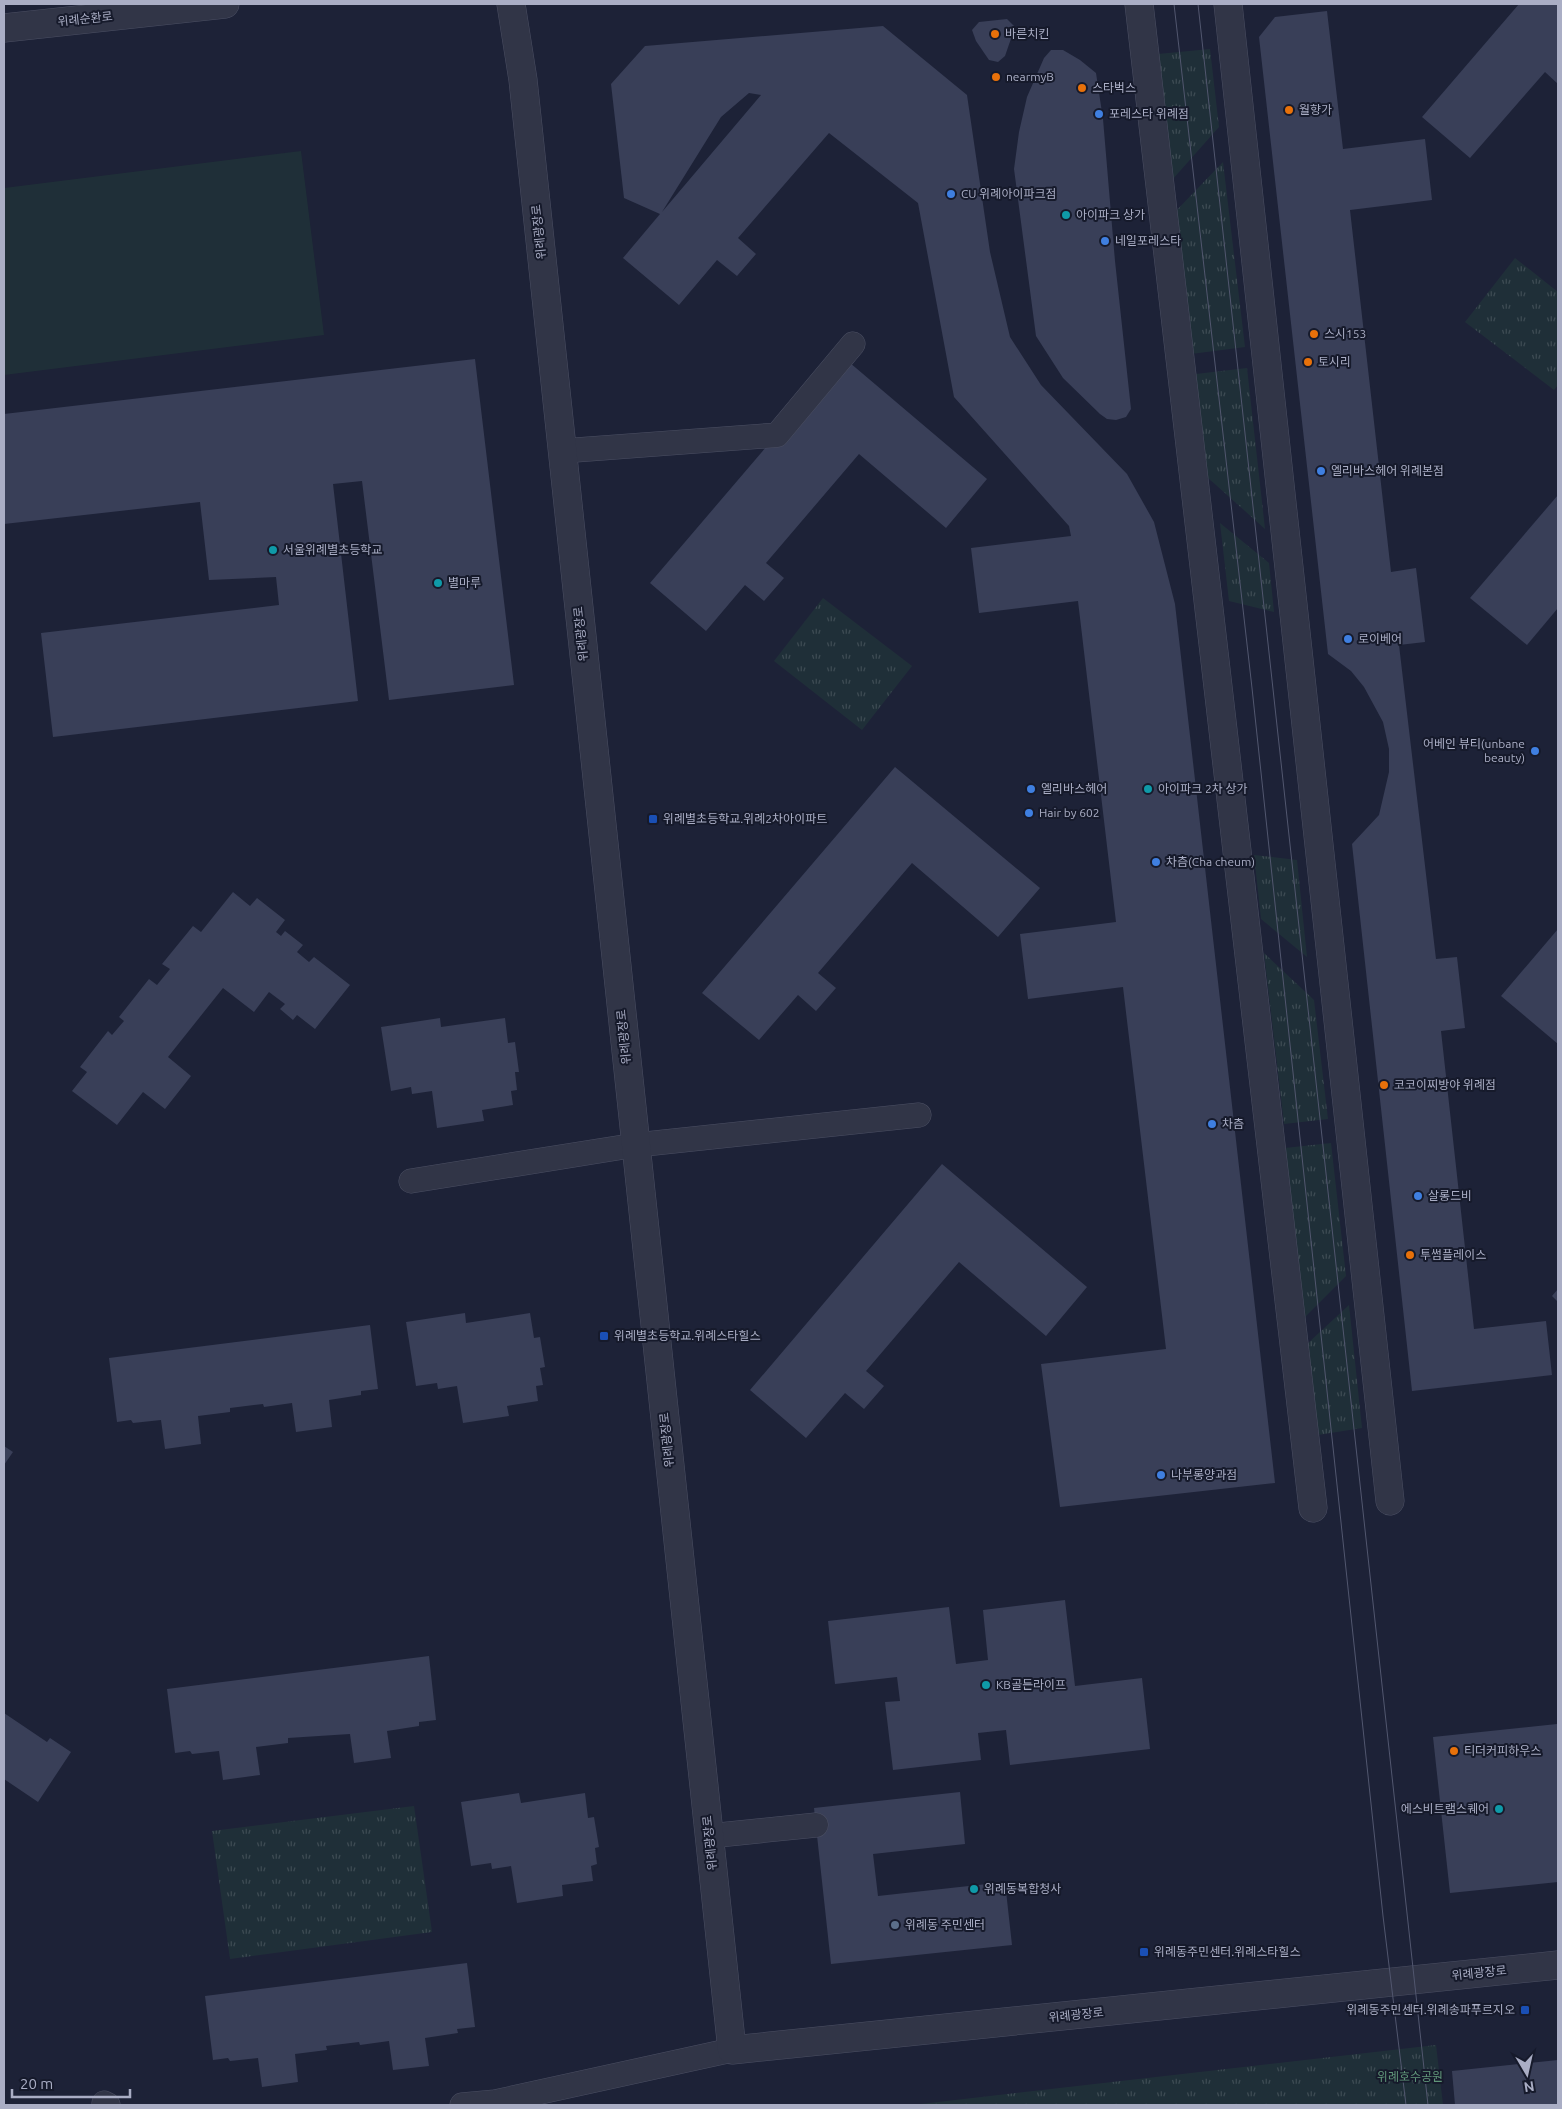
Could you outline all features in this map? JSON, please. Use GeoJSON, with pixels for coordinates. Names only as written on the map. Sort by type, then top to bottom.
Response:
{"type":"FeatureCollection","features":[{"type":"Feature","properties":{"kind":"street","name":"위례순환로"},"geometry":{"type":"LineString","coordinates":[[4,28],[225,4]]}},
{"type":"Feature","properties":{"kind":"street","name":"위례광장로"},"geometry":{"type":"LineString","coordinates":[[511,4],[523,80],[732,2050],[1558,1965]]}},
{"type":"Feature","properties":{"kind":"street"},"geometry":{"type":"LineString","coordinates":[[1139,4],[1313,1508]]}},
{"type":"Feature","properties":{"kind":"street"},"geometry":{"type":"LineString","coordinates":[[1228,4],[1390,1501]]}},
{"type":"Feature","properties":{"kind":"lane"},"geometry":{"type":"LineString","coordinates":[[562,451],[777,435],[853,344]]}},
{"type":"Feature","properties":{"kind":"lane"},"geometry":{"type":"LineString","coordinates":[[411,1181],[636,1144],[920,1115]]}},
{"type":"Feature","properties":{"kind":"lane"},"geometry":{"type":"LineString","coordinates":[[709,1836],[816,1825]]}},
{"type":"Feature","properties":{"kind":"lane"},"geometry":{"type":"LineString","coordinates":[[462,2105],[495,2102],[732,2050]]}},
{"type":"Feature","properties":{"kind":"green space"},"geometry":{"type":"Polygon","coordinates":[[[1210,49],[1219,127],[1172,180],[1158,54],[1210,49]]]}},
{"type":"Feature","properties":{"kind":"green space"},"geometry":{"type":"Polygon","coordinates":[[[301,151],[324,335],[4,375],[4,188],[301,151]]]}},
{"type":"Feature","properties":{"kind":"green space"},"geometry":{"type":"Polygon","coordinates":[[[1223,162],[1245,347],[1191,354],[1174,213],[1223,162]]]}},
{"type":"Feature","properties":{"kind":"green space"},"geometry":{"type":"Polygon","coordinates":[[[1515,258],[1558,292],[1558,385],[1554,390],[1465,322],[1515,258]]]}},
{"type":"Feature","properties":{"kind":"green space"},"geometry":{"type":"Polygon","coordinates":[[[1247,368],[1265,529],[1207,477],[1196,374],[1247,368]]]}},
{"type":"Feature","properties":{"kind":"green space"},"geometry":{"type":"Polygon","coordinates":[[[1220,523],[1269,563],[1274,612],[1229,601],[1220,523]]]}},
{"type":"Feature","properties":{"kind":"green space"},"geometry":{"type":"Polygon","coordinates":[[[823,598],[912,666],[862,730],[774,661],[823,598]]]}},
{"type":"Feature","properties":{"kind":"green space"},"geometry":{"type":"Polygon","coordinates":[[[1254,855],[1297,860],[1307,957],[1261,919],[1254,855]]]}},
{"type":"Feature","properties":{"kind":"green space"},"geometry":{"type":"Polygon","coordinates":[[[1264,953],[1314,1000],[1328,1119],[1284,1124],[1264,953]]]}},
{"type":"Feature","properties":{"kind":"green space"},"geometry":{"type":"Polygon","coordinates":[[[1331,1143],[1346,1276],[1304,1318],[1285,1148],[1331,1143]]]}},
{"type":"Feature","properties":{"kind":"green space"},"geometry":{"type":"Polygon","coordinates":[[[1349,1305],[1362,1428],[1318,1435],[1307,1344],[1349,1305]]]}},
{"type":"Feature","properties":{"kind":"green space"},"geometry":{"type":"Polygon","coordinates":[[[414,1806],[432,1932],[230,1959],[212,1831],[414,1806]]]}},
{"type":"Feature","properties":{"kind":"green space","name":"위례호수공원"},"geometry":{"type":"Polygon","coordinates":[[[1436,2045],[1443,2105],[912,2105],[1436,2045]]]}},
{"type":"Feature","properties":{"kind":"building"},"geometry":{"type":"Polygon","coordinates":[[[1519,4],[1558,4],[1558,84],[1545,72],[1470,158],[1422,117],[1519,4]]]}},
{"type":"Feature","properties":{"kind":"building"},"geometry":{"type":"Polygon","coordinates":[[[1327,11],[1343,149],[1425,139],[1432,200],[1350,210],[1391,572],[1416,568],[1425,642],[1399,645],[1436,959],[1457,957],[1465,1028],[1441,1031],[1474,1329],[1546,1321],[1552,1375],[1412,1391],[1352,844],[1379,815],[1389,772],[1389,749],[1383,722],[1364,687],[1351,671],[1328,654],[1259,37],[1275,17],[1327,11]]]}},
{"type":"Feature","properties":{"kind":"building"},"geometry":{"type":"Polygon","coordinates":[[[1007,19],[1014,26],[1014,30],[1005,56],[998,62],[989,60],[976,41],[972,30],[979,22],[1007,19]]]}},
{"type":"Feature","properties":{"kind":"building","name":"아이파크 2차 상가"},"geometry":{"type":"Polygon","coordinates":[[[883,26],[967,95],[990,252],[1010,337],[1041,385],[1127,474],[1154,522],[1175,604],[1275,1483],[1060,1507],[1041,1364],[1166,1349],[1123,987],[1028,999],[1020,934],[1116,922],[1078,601],[979,613],[971,548],[1071,536],[1069,526],[954,397],[918,203],[829,133],[738,238],[756,254],[737,276],[717,260],[679,305],[623,258],[660,214],[624,198],[611,84],[645,46],[883,26]],[[749,93],[721,117],[662,212],[761,95],[749,93]]]}},
{"type":"Feature","properties":{"kind":"building","name":"아이파크 상가"},"geometry":{"type":"Polygon","coordinates":[[[1051,50],[1063,50],[1080,60],[1096,73],[1103,119],[1115,261],[1131,409],[1126,417],[1116,420],[1107,419],[1100,414],[1063,378],[1036,336],[1014,169],[1019,132],[1027,97],[1044,58],[1051,50]]]}},
{"type":"Feature","properties":{"kind":"building"},"geometry":{"type":"Polygon","coordinates":[[[843,357],[987,479],[946,528],[859,454],[766,563],[784,578],[764,601],[745,585],[706,631],[650,583],[843,357]]]}},
{"type":"Feature","properties":{"kind":"building","name":"서울위례별초등학교"},"geometry":{"type":"Polygon","coordinates":[[[475,359],[514,685],[389,700],[362,481],[333,484],[358,701],[53,737],[41,633],[279,605],[276,577],[209,580],[200,502],[4,524],[4,414],[475,359]]]}},
{"type":"Feature","properties":{"kind":"building"},"geometry":{"type":"Polygon","coordinates":[[[1558,495],[1558,608],[1527,645],[1470,598],[1558,495]]]}},
{"type":"Feature","properties":{"kind":"building"},"geometry":{"type":"Polygon","coordinates":[[[895,767],[1040,888],[998,937],[912,863],[818,973],[836,988],[816,1011],[798,995],[759,1040],[702,993],[895,767]]]}},
{"type":"Feature","properties":{"kind":"building"},"geometry":{"type":"Polygon","coordinates":[[[233,892],[250,906],[257,898],[285,920],[276,932],[281,936],[285,931],[303,945],[297,952],[309,962],[314,957],[350,985],[315,1029],[297,1015],[293,1020],[280,1009],[285,1004],[269,992],[254,1012],[223,988],[168,1057],[191,1076],[165,1109],[143,1092],[117,1125],[72,1091],[87,1072],[80,1067],[108,1031],[112,1035],[124,1021],[119,1017],[149,979],[157,985],[170,969],[162,964],[193,926],[201,932],[233,892]]]}},
{"type":"Feature","properties":{"kind":"building"},"geometry":{"type":"Polygon","coordinates":[[[1558,929],[1558,1044],[1501,996],[1558,929]]]}},
{"type":"Feature","properties":{"kind":"building"},"geometry":{"type":"Polygon","coordinates":[[[440,1018],[441,1027],[505,1018],[508,1043],[515,1042],[519,1072],[515,1072],[517,1090],[511,1091],[513,1105],[482,1110],[484,1121],[437,1128],[432,1091],[412,1094],[411,1087],[391,1091],[381,1027],[440,1018]]]}},
{"type":"Feature","properties":{"kind":"building"},"geometry":{"type":"Polygon","coordinates":[[[942,1164],[1087,1287],[1046,1336],[959,1262],[866,1371],[884,1386],[864,1409],[845,1393],[806,1438],[750,1390],[942,1164]]]}},
{"type":"Feature","properties":{"kind":"building"},"geometry":{"type":"Polygon","coordinates":[[[1558,1289],[1558,1302],[1552,1296],[1558,1289]]]}},
{"type":"Feature","properties":{"kind":"building"},"geometry":{"type":"Polygon","coordinates":[[[465,1313],[466,1323],[530,1313],[534,1338],[540,1337],[545,1367],[540,1368],[543,1385],[536,1386],[538,1401],[507,1406],[509,1416],[463,1423],[457,1386],[438,1389],[437,1383],[416,1386],[406,1322],[465,1313]]]}},
{"type":"Feature","properties":{"kind":"building"},"geometry":{"type":"Polygon","coordinates":[[[370,1325],[378,1389],[361,1391],[361,1395],[329,1400],[332,1427],[296,1432],[292,1403],[264,1407],[263,1404],[230,1408],[230,1412],[198,1416],[201,1444],[165,1449],[161,1420],[133,1423],[131,1420],[117,1422],[109,1358],[370,1325]]]}},
{"type":"Feature","properties":{"kind":"building"},"geometry":{"type":"Polygon","coordinates":[[[4,1446],[13,1452],[4,1465],[4,1446]]]}},
{"type":"Feature","properties":{"kind":"building","name":"KB골든라이프"},"geometry":{"type":"Polygon","coordinates":[[[1065,1600],[1075,1686],[1142,1678],[1150,1749],[1010,1765],[1006,1730],[978,1733],[981,1760],[893,1770],[885,1702],[900,1701],[897,1677],[835,1684],[828,1621],[949,1607],[956,1664],[988,1660],[983,1610],[1065,1600]]]}},
{"type":"Feature","properties":{"kind":"building"},"geometry":{"type":"Polygon","coordinates":[[[429,1656],[436,1720],[419,1722],[419,1726],[387,1731],[391,1758],[354,1763],[350,1734],[288,1738],[288,1743],[256,1747],[260,1775],[223,1780],[219,1751],[192,1754],[190,1751],[175,1753],[167,1689],[429,1656]]]}},
{"type":"Feature","properties":{"kind":"building"},"geometry":{"type":"Polygon","coordinates":[[[4,1713],[47,1742],[50,1738],[71,1752],[38,1802],[4,1779],[4,1713]]]}},
{"type":"Feature","properties":{"kind":"building","name":"에스비트램스퀘어"},"geometry":{"type":"Polygon","coordinates":[[[1557,1724],[1558,1882],[1450,1893],[1433,1737],[1557,1724]]]}},
{"type":"Feature","properties":{"kind":"building","name":"위례동복합청사"},"geometry":{"type":"Polygon","coordinates":[[[960,1792],[965,1844],[873,1854],[878,1896],[1005,1882],[1012,1945],[831,1964],[814,1808],[960,1792]]]}},
{"type":"Feature","properties":{"kind":"building"},"geometry":{"type":"Polygon","coordinates":[[[519,1793],[521,1803],[585,1793],[588,1818],[594,1817],[599,1847],[595,1848],[597,1864],[591,1866],[593,1881],[562,1885],[563,1896],[517,1903],[511,1866],[492,1869],[491,1863],[471,1866],[461,1802],[519,1793]]]}},
{"type":"Feature","properties":{"kind":"building"},"geometry":{"type":"Polygon","coordinates":[[[467,1963],[475,2027],[457,2029],[458,2033],[425,2038],[429,2066],[393,2070],[389,2041],[360,2045],[359,2042],[326,2046],[327,2050],[295,2054],[298,2082],[262,2087],[258,2058],[230,2061],[228,2058],[213,2060],[205,1996],[467,1963]]]}},
{"type":"Feature","properties":{"kind":"building"},"geometry":{"type":"Polygon","coordinates":[[[1558,2060],[1558,2105],[1455,2105],[1452,2071],[1558,2060]]]}},
{"type":"Feature","properties":{"kind":"tram line"},"geometry":{"type":"LineString","coordinates":[[1174,4],[1252,688],[1383,1916],[1406,2105]]}},
{"type":"Feature","properties":{"kind":"tram line"},"geometry":{"type":"LineString","coordinates":[[1198,4],[1428,2105]]}},
{"type":"Feature","properties":{"kind":"place","name":"바른치킨"},"geometry":{"type":"Point","coordinates":[995,34]}},
{"type":"Feature","properties":{"kind":"place","name":"nearmyB"},"geometry":{"type":"Point","coordinates":[996,77]}},
{"type":"Feature","properties":{"kind":"place","name":"스타벅스"},"geometry":{"type":"Point","coordinates":[1082,88]}},
{"type":"Feature","properties":{"kind":"place","name":"월향가"},"geometry":{"type":"Point","coordinates":[1289,110]}},
{"type":"Feature","properties":{"kind":"place","name":"포레스타 위례점"},"geometry":{"type":"Point","coordinates":[1099,114]}},
{"type":"Feature","properties":{"kind":"place","name":"CU 위례아이파크점"},"geometry":{"type":"Point","coordinates":[951,194]}},
{"type":"Feature","properties":{"kind":"place","name":"아이파크 상가"},"geometry":{"type":"Point","coordinates":[1066,215]}},
{"type":"Feature","properties":{"kind":"place","name":"네일포레스타"},"geometry":{"type":"Point","coordinates":[1105,241]}},
{"type":"Feature","properties":{"kind":"place","name":"스시153"},"geometry":{"type":"Point","coordinates":[1314,334]}},
{"type":"Feature","properties":{"kind":"place","name":"토시리"},"geometry":{"type":"Point","coordinates":[1308,362]}},
{"type":"Feature","properties":{"kind":"place","name":"엘리바스헤어 위례본점"},"geometry":{"type":"Point","coordinates":[1321,471]}},
{"type":"Feature","properties":{"kind":"place","name":"서울위례별초등학교"},"geometry":{"type":"Point","coordinates":[273,550]}},
{"type":"Feature","properties":{"kind":"place","name":"별마루"},"geometry":{"type":"Point","coordinates":[438,583]}},
{"type":"Feature","properties":{"kind":"place","name":"로이베어"},"geometry":{"type":"Point","coordinates":[1348,639]}},
{"type":"Feature","properties":{"kind":"place","name":"어베인 뷰티(unbane beauty)"},"geometry":{"type":"Point","coordinates":[1535,751]}},
{"type":"Feature","properties":{"kind":"place","name":"엘리바스헤어"},"geometry":{"type":"Point","coordinates":[1031,789]}},
{"type":"Feature","properties":{"kind":"place","name":"아이파크 2차 상가"},"geometry":{"type":"Point","coordinates":[1148,789]}},
{"type":"Feature","properties":{"kind":"place","name":"Hair by 602"},"geometry":{"type":"Point","coordinates":[1029,813]}},
{"type":"Feature","properties":{"kind":"place","name":"위례별초등학교.위례2차아이파트"},"geometry":{"type":"Point","coordinates":[653,819]}},
{"type":"Feature","properties":{"kind":"place","name":"차츰(Cha cheum)"},"geometry":{"type":"Point","coordinates":[1156,862]}},
{"type":"Feature","properties":{"kind":"place","name":"코코이찌방야 위례점"},"geometry":{"type":"Point","coordinates":[1384,1085]}},
{"type":"Feature","properties":{"kind":"place","name":"차츰"},"geometry":{"type":"Point","coordinates":[1212,1124]}},
{"type":"Feature","properties":{"kind":"place","name":"살롱드비"},"geometry":{"type":"Point","coordinates":[1418,1196]}},
{"type":"Feature","properties":{"kind":"place","name":"투썸플레이스"},"geometry":{"type":"Point","coordinates":[1410,1255]}},
{"type":"Feature","properties":{"kind":"place","name":"위례별초등학교.위례스타힐스"},"geometry":{"type":"Point","coordinates":[604,1336]}},
{"type":"Feature","properties":{"kind":"place","name":"나부롱양과점"},"geometry":{"type":"Point","coordinates":[1161,1475]}},
{"type":"Feature","properties":{"kind":"place","name":"KB골든라이프"},"geometry":{"type":"Point","coordinates":[986,1685]}},
{"type":"Feature","properties":{"kind":"place","name":"티더커피하우스"},"geometry":{"type":"Point","coordinates":[1454,1751]}},
{"type":"Feature","properties":{"kind":"place","name":"에스비트램스퀘어"},"geometry":{"type":"Point","coordinates":[1499,1809]}},
{"type":"Feature","properties":{"kind":"place","name":"위례동복합청사"},"geometry":{"type":"Point","coordinates":[974,1889]}},
{"type":"Feature","properties":{"kind":"place","name":"위례동 주민센터"},"geometry":{"type":"Point","coordinates":[895,1925]}},
{"type":"Feature","properties":{"kind":"place","name":"위례동주민센터.위례스타힐스"},"geometry":{"type":"Point","coordinates":[1144,1952]}},
{"type":"Feature","properties":{"kind":"place","name":"위례동주민센터.위례송파푸르지오"},"geometry":{"type":"Point","coordinates":[1525,2010]}}]}
